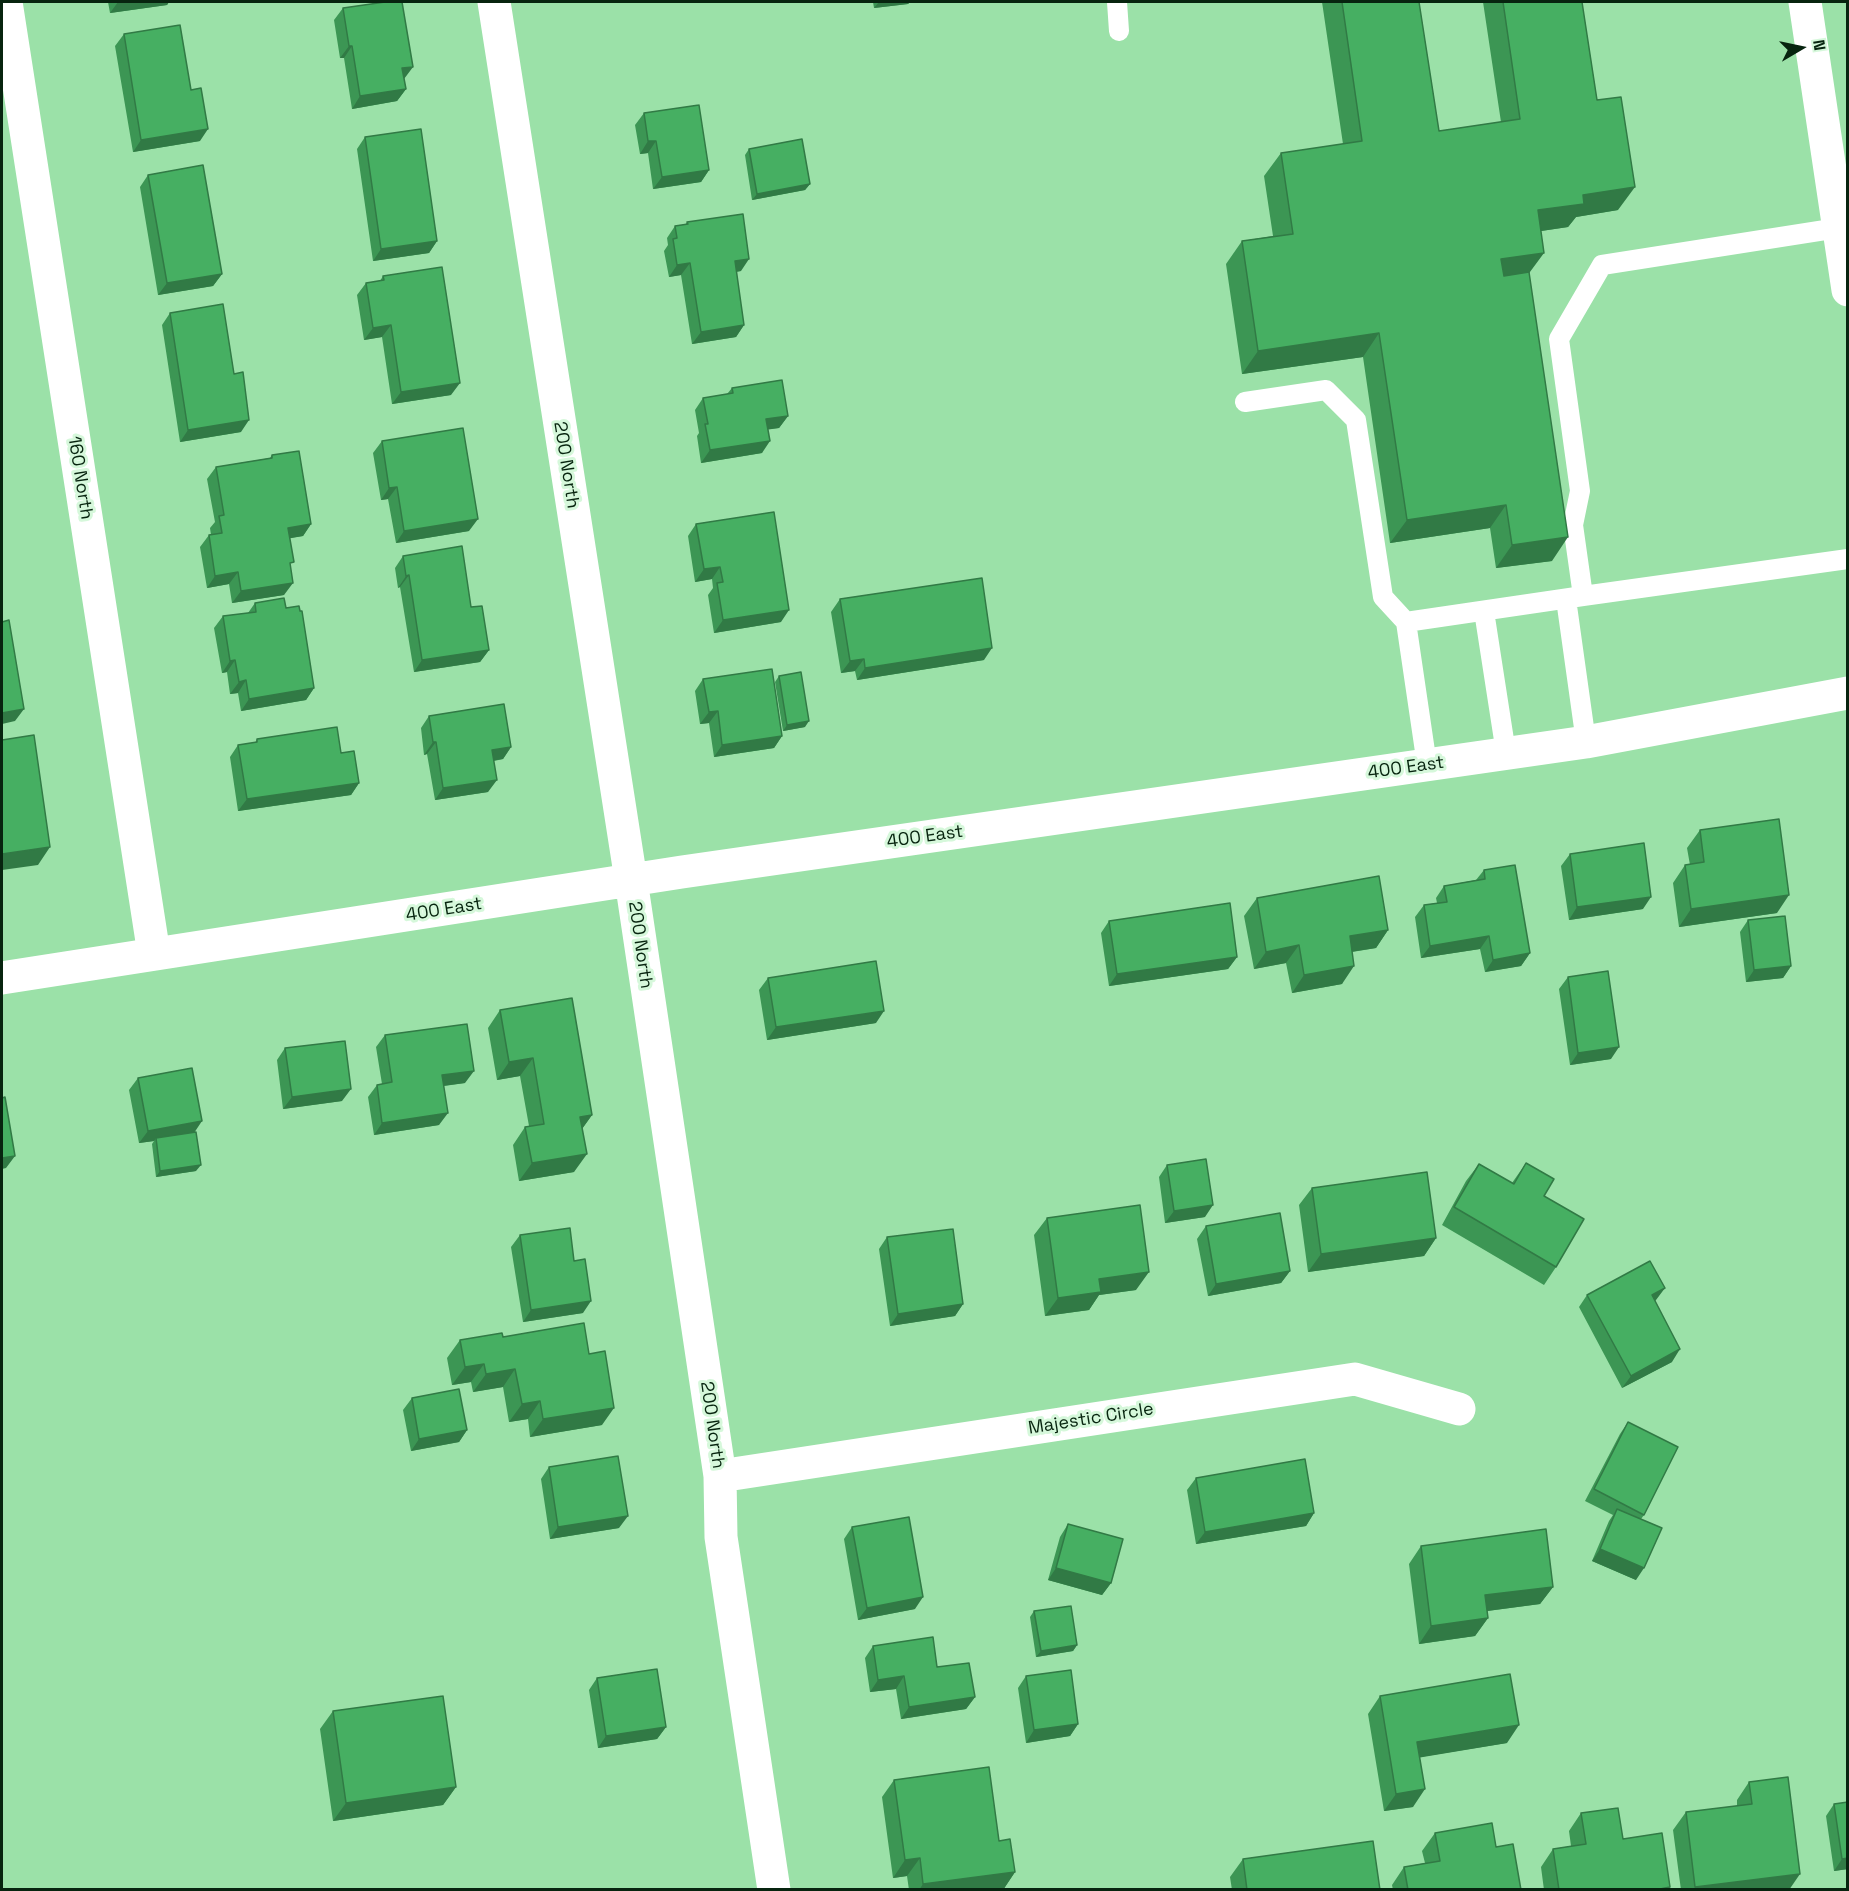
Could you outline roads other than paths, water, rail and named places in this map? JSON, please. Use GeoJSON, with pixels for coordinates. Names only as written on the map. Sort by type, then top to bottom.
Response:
{"type":"FeatureCollection","features":[{"type":"Feature","properties":{"kind":"street","name":"160 North"},"geometry":{"type":"LineString","coordinates":[[6,2],[154,954]]}},
{"type":"Feature","properties":{"kind":"street","name":"200 North"},"geometry":{"type":"LineString","coordinates":[[494,2],[631,880],[720,1476],[722,1537],[774,1890]]}},
{"type":"Feature","properties":{"kind":"street"},"geometry":{"type":"LineString","coordinates":[[1805,2],[1848,290]]}},
{"type":"Feature","properties":{"kind":"street","name":"400 East"},"geometry":{"type":"LineString","coordinates":[[2,978],[631,880],[1586,742],[1848,693]]}},
{"type":"Feature","properties":{"kind":"street","name":"Majestic Circle"},"geometry":{"type":"LineString","coordinates":[[720,1476],[1355,1379],[1459,1409]]}},
{"type":"Feature","properties":{"kind":"lane"},"geometry":{"type":"LineString","coordinates":[[1117,2],[1119,31]]}},
{"type":"Feature","properties":{"kind":"lane"},"geometry":{"type":"LineString","coordinates":[[1586,742],[1575,598],[1573,525],[1580,491],[1559,339],[1602,265],[1838,228]]}},
{"type":"Feature","properties":{"kind":"lane"},"geometry":{"type":"LineString","coordinates":[[1245,402],[1326,390],[1356,420],[1383,597],[1406,622],[1427,765]]}},
{"type":"Feature","properties":{"kind":"lane"},"geometry":{"type":"LineString","coordinates":[[1406,622],[1848,559]]}},
{"type":"Feature","properties":{"kind":"lane"},"geometry":{"type":"LineString","coordinates":[[1484,611],[1506,753]]}}]}
